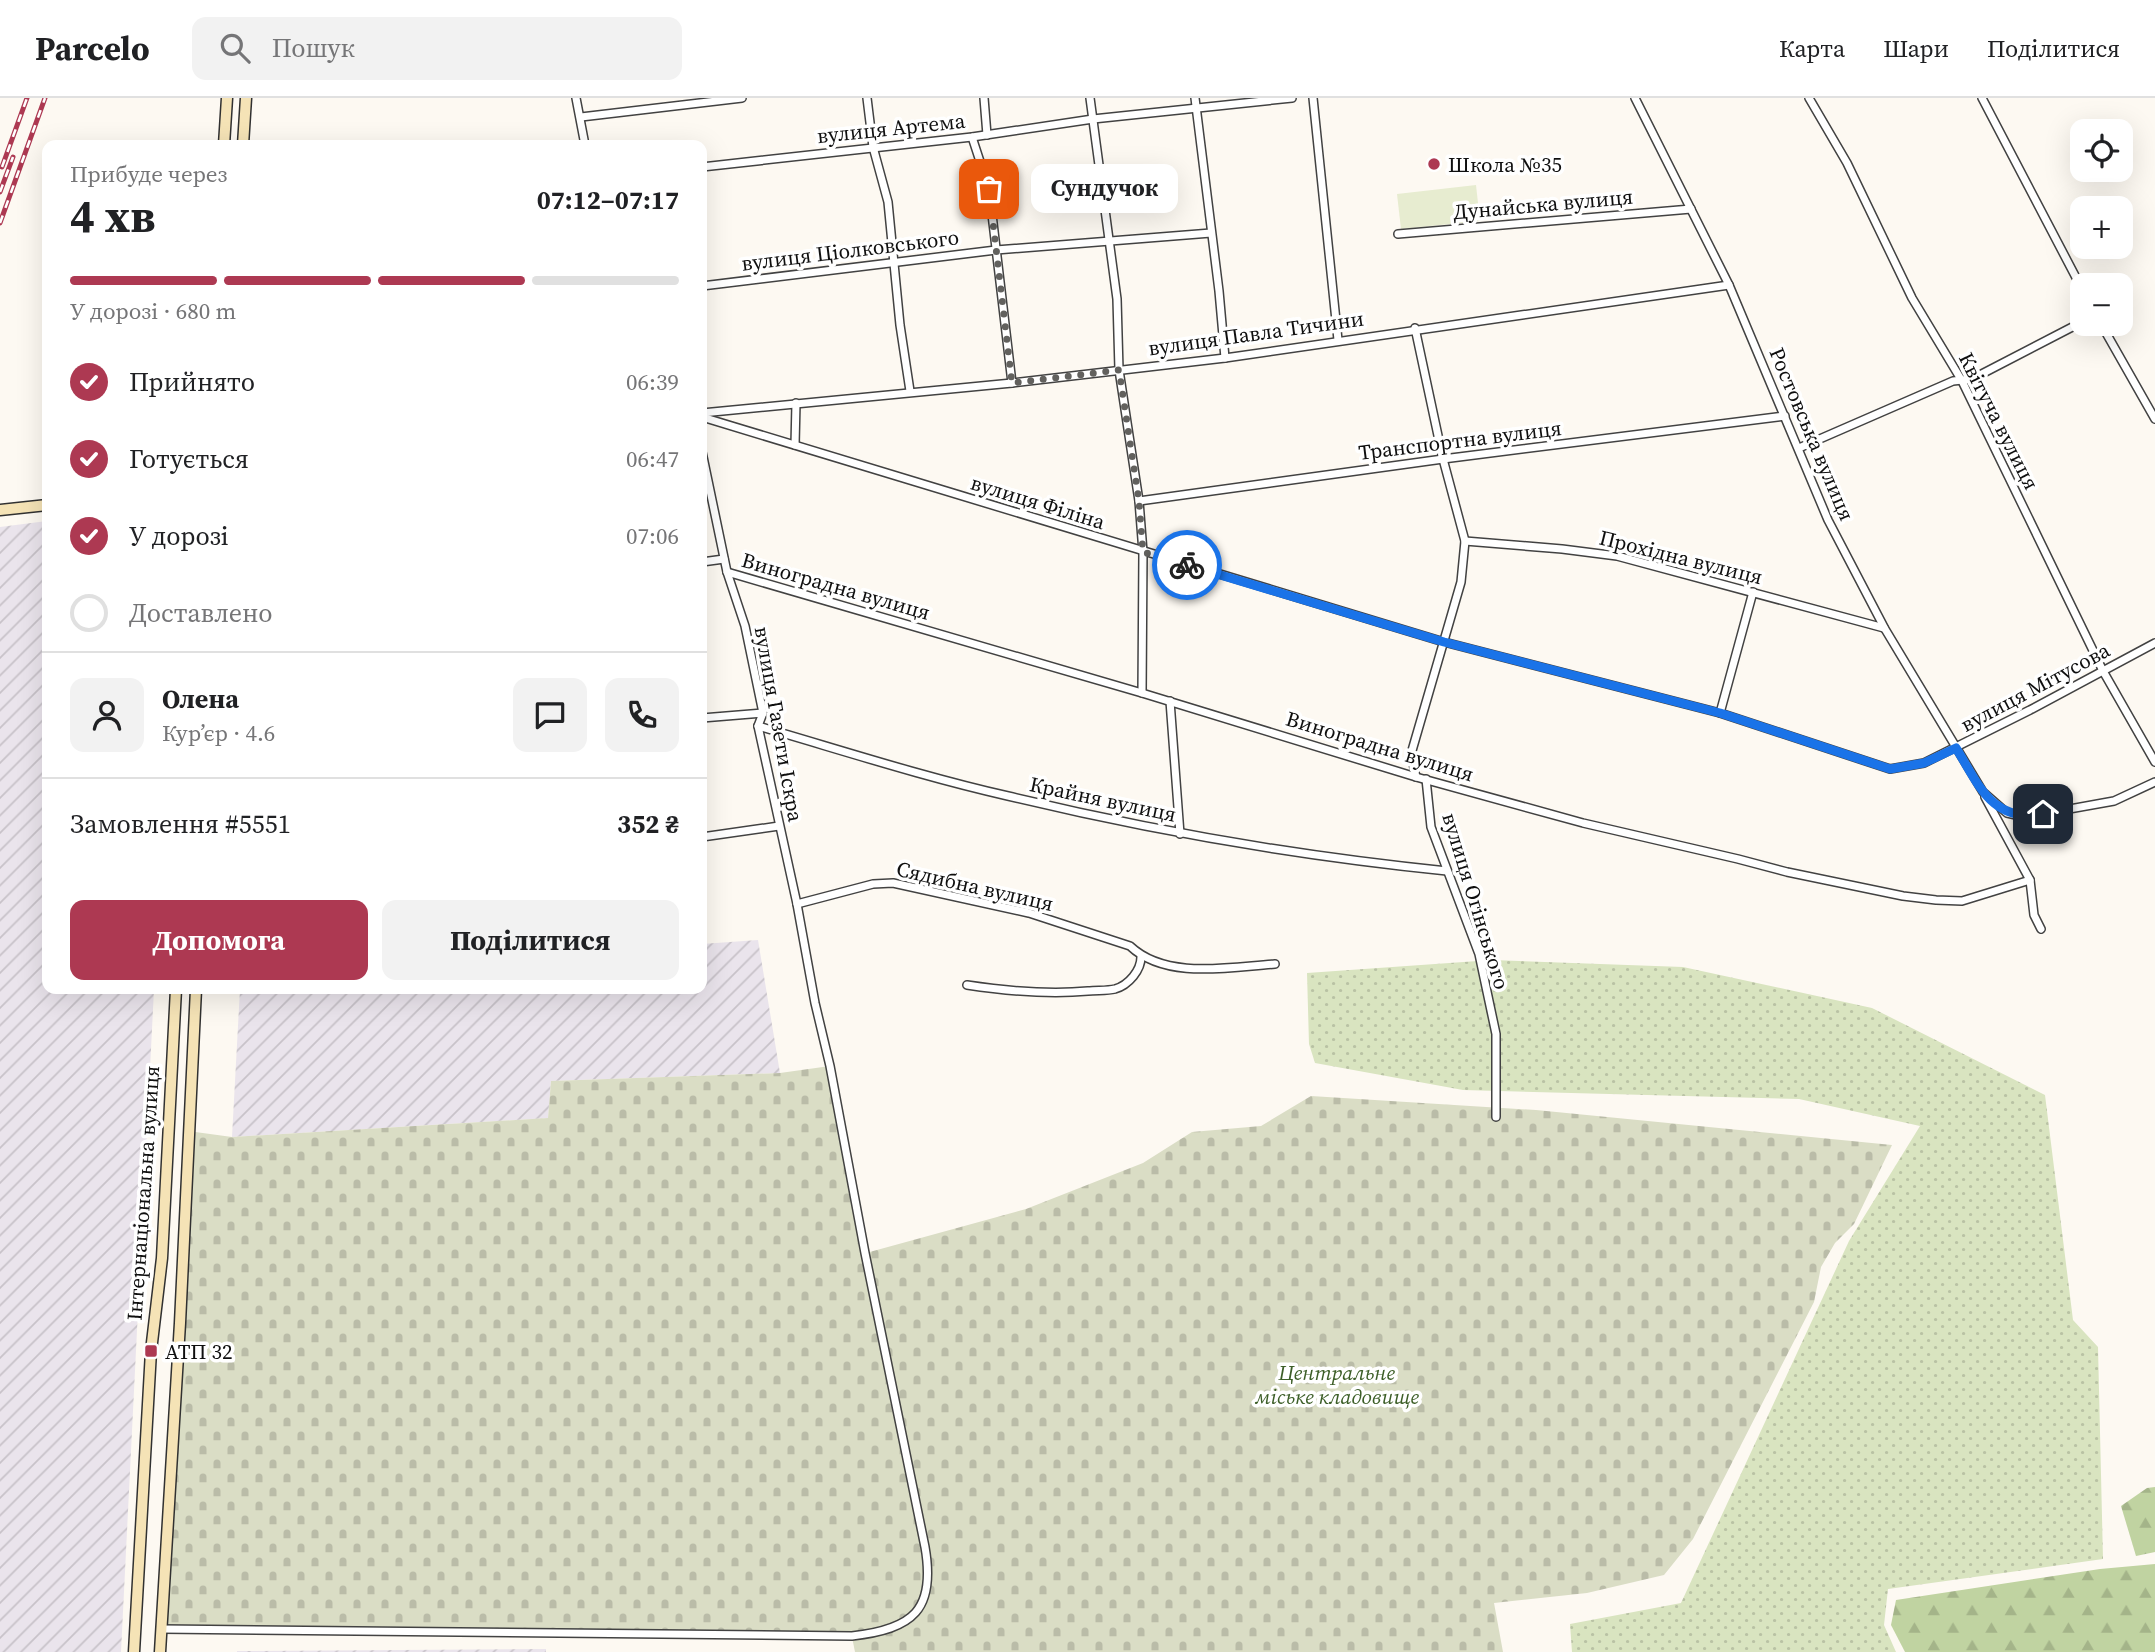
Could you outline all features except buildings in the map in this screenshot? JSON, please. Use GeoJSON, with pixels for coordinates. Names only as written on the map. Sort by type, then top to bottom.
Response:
{"type":"FeatureCollection","features":[{"type":"Feature","properties":{"kind":"main road"},"geometry":{"type":"LineString","coordinates":[[224,140],[227,98]]}},
{"type":"Feature","properties":{"kind":"main road"},"geometry":{"type":"LineString","coordinates":[[243,140],[246,98]]}},
{"type":"Feature","properties":{"kind":"main road"},"geometry":{"type":"LineString","coordinates":[[0,510],[42,506]]}},
{"type":"Feature","properties":{"kind":"main road","name":"Інтернаціональна вулиця"},"geometry":{"type":"LineString","coordinates":[[134,1652],[151,1351],[162,1258],[176,994]]}},
{"type":"Feature","properties":{"kind":"main road","name":"Інтернаціональна вулиця"},"geometry":{"type":"LineString","coordinates":[[160,1652],[180,1323],[196,994]]}},
{"type":"Feature","properties":{"kind":"street"},"geometry":{"type":"LineString","coordinates":[[576,98],[584,140]]}},
{"type":"Feature","properties":{"kind":"street"},"geometry":{"type":"LineString","coordinates":[[581,117],[743,98]]}},
{"type":"Feature","properties":{"kind":"street"},"geometry":{"type":"LineString","coordinates":[[867,98],[873,147],[888,202],[900,325],[910,391]]}},
{"type":"Feature","properties":{"kind":"street"},"geometry":{"type":"LineString","coordinates":[[984,98],[987,135]]}},
{"type":"Feature","properties":{"kind":"street"},"geometry":{"type":"LineString","coordinates":[[1090,98],[1117,299],[1119,370],[1139,501],[1143,552],[1142,693]]}},
{"type":"Feature","properties":{"kind":"street"},"geometry":{"type":"LineString","coordinates":[[1195,98],[1225,358]]}},
{"type":"Feature","properties":{"kind":"street","name":"вулиця Артема"},"geometry":{"type":"LineString","coordinates":[[707,166],[972,137],[1093,119],[1292,98]]}},
{"type":"Feature","properties":{"kind":"street"},"geometry":{"type":"LineString","coordinates":[[1313,98],[1338,340]]}},
{"type":"Feature","properties":{"kind":"street","name":"Ростовська вулиця"},"geometry":{"type":"LineString","coordinates":[[1635,98],[1729,285],[1828,520],[1885,629],[1983,792]]}},
{"type":"Feature","properties":{"kind":"street","name":"Квітуча вулиця"},"geometry":{"type":"LineString","coordinates":[[1809,98],[1847,163],[1912,298],[1962,381],[2104,671],[2155,762]]}},
{"type":"Feature","properties":{"kind":"street"},"geometry":{"type":"LineString","coordinates":[[1982,98],[2074,273]]}},
{"type":"Feature","properties":{"kind":"street"},"geometry":{"type":"LineString","coordinates":[[972,137],[989,189],[1012,383]]}},
{"type":"Feature","properties":{"kind":"street","name":"Дунайська вулиця"},"geometry":{"type":"LineString","coordinates":[[1398,234],[1691,209]]}},
{"type":"Feature","properties":{"kind":"street","name":"вулиця Ціолковського"},"geometry":{"type":"LineString","coordinates":[[707,285],[996,250],[1212,233]]}},
{"type":"Feature","properties":{"kind":"street","name":"вулиця Павла Тичини"},"geometry":{"type":"LineString","coordinates":[[707,414],[1225,358],[1415,328],[1729,285]]}},
{"type":"Feature","properties":{"kind":"street"},"geometry":{"type":"LineString","coordinates":[[1415,328],[1443,459],[1465,541],[1461,582],[1411,754],[1416,777]]}},
{"type":"Feature","properties":{"kind":"street"},"geometry":{"type":"LineString","coordinates":[[1799,449],[1953,381],[1972,379],[2070,328]]}},
{"type":"Feature","properties":{"kind":"street"},"geometry":{"type":"LineString","coordinates":[[2108,336],[2155,418]]}},
{"type":"Feature","properties":{"kind":"street"},"geometry":{"type":"LineString","coordinates":[[795,445],[796,403]]}},
{"type":"Feature","properties":{"kind":"street","name":"Транспортна вулиця"},"geometry":{"type":"LineString","coordinates":[[1139,501],[1785,416]]}},
{"type":"Feature","properties":{"kind":"street","name":"вулиця Філіна"},"geometry":{"type":"LineString","coordinates":[[707,417],[1444,642],[1720,713],[1890,769]]}},
{"type":"Feature","properties":{"kind":"street","name":"вулиця Газети Іскра"},"geometry":{"type":"LineString","coordinates":[[161,1629],[852,1636],[888,1630],[918,1611],[925,1600],[929,1583],[925,1547],[830,1066],[758,726],[763,713],[745,626],[727,572],[707,482]]}},
{"type":"Feature","properties":{"kind":"street","name":"Прохідна вулиця"},"geometry":{"type":"LineString","coordinates":[[1465,541],[1617,556],[1885,629]]}},
{"type":"Feature","properties":{"kind":"street"},"geometry":{"type":"LineString","coordinates":[[707,561],[724,559]]}},
{"type":"Feature","properties":{"kind":"street","name":"Виноградна вулиця"},"geometry":{"type":"LineString","coordinates":[[727,572],[1170,701],[1416,777],[1583,823],[1787,872],[1903,896],[1962,901],[2030,880]]}},
{"type":"Feature","properties":{"kind":"street"},"geometry":{"type":"LineString","coordinates":[[1720,713],[1753,592]]}},
{"type":"Feature","properties":{"kind":"street","name":"вулиця Мітусова"},"geometry":{"type":"LineString","coordinates":[[1890,769],[1924,763],[1956,748],[2155,643]]}},
{"type":"Feature","properties":{"kind":"street"},"geometry":{"type":"LineString","coordinates":[[1170,701],[1180,834]]}},
{"type":"Feature","properties":{"kind":"street"},"geometry":{"type":"LineString","coordinates":[[707,718],[763,713]]}},
{"type":"Feature","properties":{"kind":"street","name":"Крайня вулиця"},"geometry":{"type":"LineString","coordinates":[[758,726],[1006,796],[1180,834],[1360,862],[1447,871]]}},
{"type":"Feature","properties":{"kind":"street","name":"вулиця Огінського"},"geometry":{"type":"LineString","coordinates":[[1426,779],[1432,827],[1479,954],[1496,1034],[1496,1116]]}},
{"type":"Feature","properties":{"kind":"street"},"geometry":{"type":"LineString","coordinates":[[1983,792],[2007,813],[2025,817],[2114,801],[2155,782]]}},
{"type":"Feature","properties":{"kind":"street"},"geometry":{"type":"LineString","coordinates":[[1983,792],[2030,880],[2034,915],[2041,929]]}},
{"type":"Feature","properties":{"kind":"street"},"geometry":{"type":"LineString","coordinates":[[707,836],[779,826]]}},
{"type":"Feature","properties":{"kind":"street","name":"Сядибна вулиця"},"geometry":{"type":"LineString","coordinates":[[797,904],[873,884],[893,883],[1029,913],[1130,946],[1141,957],[1172,966],[1211,968],[1275,964]]}},
{"type":"Feature","properties":{"kind":"street"},"geometry":{"type":"LineString","coordinates":[[967,985],[1020,993],[1070,993],[1118,988],[1135,975],[1141,965],[1141,957]]}},
{"type":"Feature","properties":{"kind":"shaded area"},"geometry":{"type":"Polygon","coordinates":[[[42,522],[42,994],[154,994],[121,1652],[0,1652],[0,527],[42,522]]]}},
{"type":"Feature","properties":{"kind":"shaded area"},"geometry":{"type":"Polygon","coordinates":[[[758,940],[780,1073],[551,1081],[548,1118],[232,1137],[240,994],[707,994],[707,944],[758,940]]]}},
{"type":"Feature","properties":{"kind":"shaded area"},"geometry":{"type":"Polygon","coordinates":[[[546,1649],[546,1652],[237,1652],[237,1651],[546,1649]]]}},
{"type":"Feature","properties":{"kind":"green space"},"geometry":{"type":"Polygon","coordinates":[[[1476,185],[1480,221],[1401,229],[1397,194],[1476,185]]]}},
{"type":"Feature","properties":{"kind":"green space"},"geometry":{"type":"Polygon","coordinates":[[[1492,960],[1683,967],[1872,1008],[2045,1095],[2073,1320],[2098,1347],[2103,1559],[1888,1589],[1884,1625],[1896,1652],[1572,1652],[1570,1624],[1681,1603],[1849,1241],[1920,1126],[1799,1099],[1463,1090],[1315,1063],[1309,1044],[1307,973],[1492,960]]]}},
{"type":"Feature","properties":{"kind":"green space","name":"Центральне міське кладовище"},"geometry":{"type":"Polygon","coordinates":[[[830,1066],[866,1253],[1026,1209],[1143,1163],[1192,1132],[1261,1126],[1311,1096],[1536,1110],[1892,1145],[1854,1224],[1835,1243],[1821,1267],[1814,1302],[1693,1539],[1664,1575],[1587,1593],[1494,1603],[1503,1652],[855,1652],[852,1637],[161,1629],[188,1131],[232,1137],[548,1118],[551,1081],[780,1073],[830,1066]]]}},
{"type":"Feature","properties":{"kind":"green space"},"geometry":{"type":"Polygon","coordinates":[[[2155,1487],[2155,1552],[2136,1556],[2121,1506],[2147,1488],[2155,1487]]]}},
{"type":"Feature","properties":{"kind":"green space"},"geometry":{"type":"Polygon","coordinates":[[[2155,1564],[2155,1652],[1905,1652],[1891,1625],[1896,1600],[2100,1569],[2155,1564]]]}},
{"type":"Feature","properties":{"kind":"railway"},"geometry":{"type":"LineString","coordinates":[[2,167],[27,98]]}},
{"type":"Feature","properties":{"kind":"railway"},"geometry":{"type":"LineString","coordinates":[[0,223],[45,98]]}},
{"type":"Feature","properties":{"kind":"railway"},"geometry":{"type":"LineString","coordinates":[[0,192],[13,157]]}},
{"type":"Feature","properties":{"kind":"way so far"},"geometry":{"type":"LineString","coordinates":[[989,189],[1012,383],[1119,370],[1139,501],[1143,552],[1187,565]]}},
{"type":"Feature","properties":{"kind":"place","name":"Школа №35"},"geometry":{"type":"Point","coordinates":[1434,164]}},
{"type":"Feature","properties":{"kind":"place","name":"Сундучок"},"geometry":{"type":"Point","coordinates":[989,189]}},
{"type":"Feature","properties":{"kind":"place","name":"АТП 32"},"geometry":{"type":"Point","coordinates":[151,1351]}},
{"type":"Feature","properties":{"kind":"route"},"geometry":{"type":"LineString","coordinates":[[1187,565],[1444,642],[1720,713],[1890,769],[1924,763],[1956,748],[1983,792],[2007,813],[2025,817],[2043,814]]}}]}
